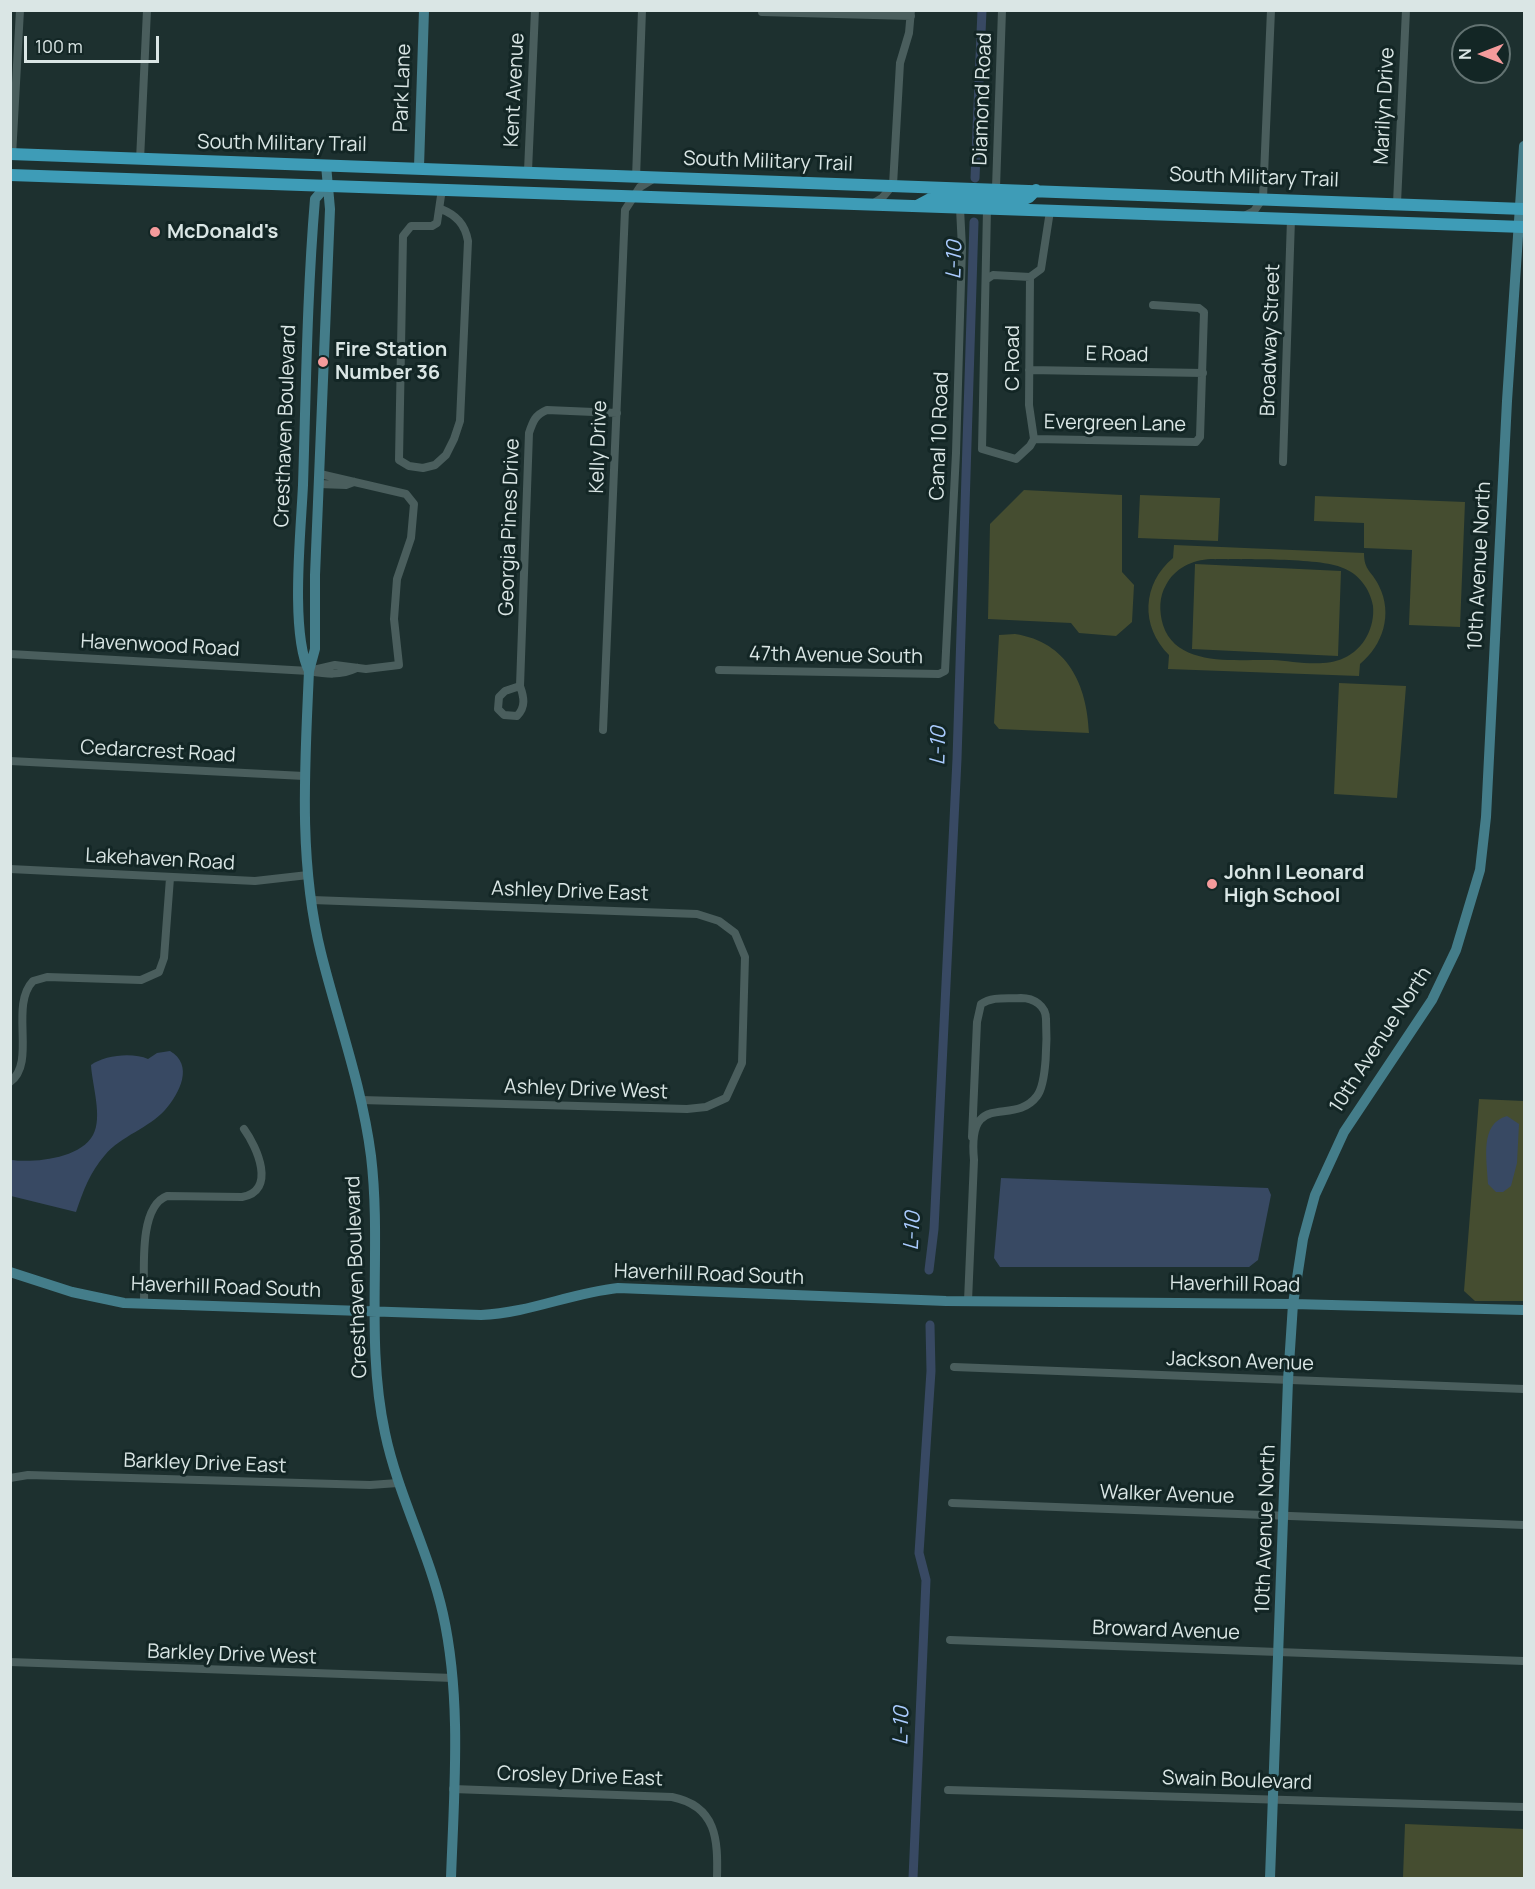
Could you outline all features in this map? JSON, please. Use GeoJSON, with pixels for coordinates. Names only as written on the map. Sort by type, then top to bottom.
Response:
{"type":"FeatureCollection","features":[{"type":"Feature","properties":{"kind":"main road","name":"South Military Trail"},"geometry":{"type":"LineString","coordinates":[[11,155],[419,167],[636,178],[1397,202],[1523,209]]}},
{"type":"Feature","properties":{"kind":"main road"},"geometry":{"type":"LineString","coordinates":[[14,175],[40,156]]}},
{"type":"Feature","properties":{"kind":"main road","name":"South Military Trail"},"geometry":{"type":"LineString","coordinates":[[14,175],[1522,227]]}},
{"type":"Feature","properties":{"kind":"main road"},"geometry":{"type":"LineString","coordinates":[[584,194],[601,183],[602,176]]}},
{"type":"Feature","properties":{"kind":"main road"},"geometry":{"type":"LineString","coordinates":[[915,207],[932,198],[1020,201],[1029,197],[1036,190]]}},
{"type":"Feature","properties":{"kind":"street"},"geometry":{"type":"LineString","coordinates":[[11,155],[20,10]]}},
{"type":"Feature","properties":{"kind":"street"},"geometry":{"type":"LineString","coordinates":[[140,160],[147,10]]}},
{"type":"Feature","properties":{"kind":"street","name":"Park Lane"},"geometry":{"type":"LineString","coordinates":[[419,167],[424,10]]}},
{"type":"Feature","properties":{"kind":"street","name":"Kent Avenue"},"geometry":{"type":"LineString","coordinates":[[528,171],[535,10]]}},
{"type":"Feature","properties":{"kind":"street"},"geometry":{"type":"LineString","coordinates":[[636,178],[642,10]]}},
{"type":"Feature","properties":{"kind":"street","name":"Diamond Road"},"geometry":{"type":"LineString","coordinates":[[996,188],[1002,10]]}},
{"type":"Feature","properties":{"kind":"street"},"geometry":{"type":"LineString","coordinates":[[1241,218],[1254,211],[1263,198],[1271,10]]}},
{"type":"Feature","properties":{"kind":"street","name":"Marilyn Drive"},"geometry":{"type":"LineString","coordinates":[[1397,202],[1406,10]]}},
{"type":"Feature","properties":{"kind":"street"},"geometry":{"type":"LineString","coordinates":[[762,12],[911,13],[909,33],[900,63],[893,185],[882,198],[868,206]]}},
{"type":"Feature","properties":{"kind":"street","name":"10th Avenue North"},"geometry":{"type":"LineString","coordinates":[[1270,1878],[1285,1516],[1288,1380],[1293,1304],[1310,1211],[1331,1158],[1355,1113],[1432,1000],[1456,950],[1480,870],[1486,818],[1507,412],[1522,227],[1524,146]]}},
{"type":"Feature","properties":{"kind":"street","name":"Cresthaven Boulevard"},"geometry":{"type":"LineString","coordinates":[[326,165],[330,209],[315,649],[309,670],[304,776],[309,875],[321,954],[361,1100],[374,1193],[374,1312],[379,1401],[398,1483],[436,1585],[453,1678],[451,1878]]}},
{"type":"Feature","properties":{"kind":"street"},"geometry":{"type":"LineString","coordinates":[[633,196],[639,187],[655,178]]}},
{"type":"Feature","properties":{"kind":"street","name":"Cresthaven Boulevard"},"geometry":{"type":"LineString","coordinates":[[309,670],[303,658],[299,585],[306,346],[315,199],[327,185]]}},
{"type":"Feature","properties":{"kind":"street"},"geometry":{"type":"LineString","coordinates":[[441,209],[452,213],[461,222],[468,241],[460,421],[446,455],[435,465],[423,468],[409,466],[399,460],[403,236],[411,226],[432,226],[437,223],[441,209],[442,189]]}},
{"type":"Feature","properties":{"kind":"street","name":"Kelly Drive"},"geometry":{"type":"LineString","coordinates":[[603,730],[625,210],[633,196]]}},
{"type":"Feature","properties":{"kind":"street","name":"Canal 10 Road"},"geometry":{"type":"LineString","coordinates":[[947,665],[962,260],[960,208]]}},
{"type":"Feature","properties":{"kind":"street"},"geometry":{"type":"LineString","coordinates":[[987,209],[987,279]]}},
{"type":"Feature","properties":{"kind":"street"},"geometry":{"type":"LineString","coordinates":[[987,279],[993,275],[1030,277],[1041,268],[1050,211]]}},
{"type":"Feature","properties":{"kind":"street","name":"Broadway Street"},"geometry":{"type":"LineString","coordinates":[[1283,462],[1291,219]]}},
{"type":"Feature","properties":{"kind":"street","name":"C Road"},"geometry":{"type":"LineString","coordinates":[[1030,277],[1029,405],[1034,438]]}},
{"type":"Feature","properties":{"kind":"street","name":"Evergreen Lane"},"geometry":{"type":"LineString","coordinates":[[987,279],[982,449],[1016,459],[1030,446],[1034,438],[1196,442],[1200,437],[1204,312],[1199,308],[1153,304]]}},
{"type":"Feature","properties":{"kind":"street","name":"E Road"},"geometry":{"type":"LineString","coordinates":[[1029,370],[1203,373]]}},
{"type":"Feature","properties":{"kind":"street","name":"Georgia Pines Drive"},"geometry":{"type":"LineString","coordinates":[[520,686],[529,433],[533,421],[538,414],[547,411],[617,413]]}},
{"type":"Feature","properties":{"kind":"street","name":"Havenwood Road"},"geometry":{"type":"LineString","coordinates":[[10,654],[309,670],[327,675],[346,674],[358,668],[399,665],[394,619],[397,579],[411,538],[414,504],[406,494],[356,481],[346,485],[319,479]]}},
{"type":"Feature","properties":{"kind":"street","name":"47th Avenue South"},"geometry":{"type":"LineString","coordinates":[[719,670],[939,674],[945,671],[947,665]]}},
{"type":"Feature","properties":{"kind":"street","name":"Cedarcrest Road"},"geometry":{"type":"LineString","coordinates":[[10,762],[304,776]]}},
{"type":"Feature","properties":{"kind":"street","name":"Lakehaven Road"},"geometry":{"type":"LineString","coordinates":[[10,869],[255,881],[309,875]]}},
{"type":"Feature","properties":{"kind":"street"},"geometry":{"type":"LineString","coordinates":[[10,1082],[21,1068],[24,998],[33,981],[47,976],[141,980],[159,972],[164,958],[170,878]]}},
{"type":"Feature","properties":{"kind":"street","name":"Ashley Drive East"},"geometry":{"type":"LineString","coordinates":[[312,900],[697,914],[719,921],[735,933],[745,957],[745,1019]]}},
{"type":"Feature","properties":{"kind":"street"},"geometry":{"type":"LineString","coordinates":[[968,1301],[974,1160],[972,1137],[977,1022],[981,1004],[989,999],[1028,998],[1040,1004],[1046,1017],[1043,1086],[1036,1098],[1025,1107],[993,1112],[981,1119],[972,1137]]}},
{"type":"Feature","properties":{"kind":"street","name":"Ashley Drive West"},"geometry":{"type":"LineString","coordinates":[[361,1100],[687,1109],[706,1107],[726,1098],[739,1074],[745,1019]]}},
{"type":"Feature","properties":{"kind":"street"},"geometry":{"type":"LineString","coordinates":[[144,1304],[148,1221],[159,1199],[167,1196],[242,1197],[252,1195],[258,1190],[261,1171],[257,1148],[244,1129]]}},
{"type":"Feature","properties":{"kind":"street","name":"Haverhill Road South"},"geometry":{"type":"LineString","coordinates":[[10,1272],[98,1299],[144,1304],[374,1312],[497,1314],[535,1308],[579,1293],[618,1288],[945,1301]]}},
{"type":"Feature","properties":{"kind":"street","name":"Haverhill Road"},"geometry":{"type":"LineString","coordinates":[[945,1301],[1293,1304],[1524,1310]]}},
{"type":"Feature","properties":{"kind":"street","name":"Jackson Avenue"},"geometry":{"type":"LineString","coordinates":[[954,1367],[1524,1389]]}},
{"type":"Feature","properties":{"kind":"street","name":"Barkley Drive East"},"geometry":{"type":"LineString","coordinates":[[10,1478],[28,1475],[370,1485],[398,1483]]}},
{"type":"Feature","properties":{"kind":"street","name":"Walker Avenue"},"geometry":{"type":"LineString","coordinates":[[952,1503],[1524,1525]]}},
{"type":"Feature","properties":{"kind":"street","name":"Broward Avenue"},"geometry":{"type":"LineString","coordinates":[[950,1640],[1524,1661]]}},
{"type":"Feature","properties":{"kind":"street","name":"Barkley Drive West"},"geometry":{"type":"LineString","coordinates":[[10,1662],[453,1678]]}},
{"type":"Feature","properties":{"kind":"street","name":"Crosley Drive East"},"geometry":{"type":"LineString","coordinates":[[453,1789],[672,1797],[685,1800],[701,1811],[715,1832],[718,1851],[717,1878]]}},
{"type":"Feature","properties":{"kind":"street","name":"Swain Boulevard"},"geometry":{"type":"LineString","coordinates":[[948,1790],[1274,1798],[1524,1808]]}},
{"type":"Feature","properties":{"kind":"green space"},"geometry":{"type":"Polygon","coordinates":[[[1024,490],[1122,495],[1122,572],[1134,585],[1132,622],[1116,636],[1079,633],[1071,623],[988,619],[990,524],[1024,490]]]}},
{"type":"Feature","properties":{"kind":"green space"},"geometry":{"type":"Polygon","coordinates":[[[1140,495],[1220,498],[1218,541],[1138,538],[1140,495]]]}},
{"type":"Feature","properties":{"kind":"green space"},"geometry":{"type":"Polygon","coordinates":[[[1315,496],[1465,502],[1460,627],[1409,625],[1412,550],[1364,548],[1364,523],[1314,521],[1315,496]]]}},
{"type":"Feature","properties":{"kind":"green space"},"geometry":{"type":"Polygon","coordinates":[[[1174,545],[1364,553],[1365,564],[1379,586],[1385,607],[1380,638],[1375,648],[1360,664],[1359,676],[1168,669],[1169,655],[1153,631],[1148,605],[1155,580],[1173,558],[1174,545]],[[1211,559],[1191,563],[1174,574],[1162,594],[1160,604],[1163,625],[1170,639],[1194,655],[1225,660],[1327,663],[1351,654],[1367,636],[1372,622],[1372,600],[1363,583],[1343,568],[1316,562],[1211,559]]]}},
{"type":"Feature","properties":{"kind":"green space"},"geometry":{"type":"Polygon","coordinates":[[[1195,564],[1341,571],[1338,656],[1192,649],[1195,564]]]}},
{"type":"Feature","properties":{"kind":"green space"},"geometry":{"type":"Polygon","coordinates":[[[1015,634],[1049,646],[1071,668],[1084,698],[1089,733],[999,729],[994,723],[999,635],[1015,634]]]}},
{"type":"Feature","properties":{"kind":"green space"},"geometry":{"type":"Polygon","coordinates":[[[1339,683],[1406,686],[1397,798],[1334,794],[1339,683]]]}},
{"type":"Feature","properties":{"kind":"green space"},"geometry":{"type":"Polygon","coordinates":[[[1479,1099],[1524,1101],[1524,1301],[1475,1301],[1464,1291],[1479,1099]]]}},
{"type":"Feature","properties":{"kind":"green space"},"geometry":{"type":"Polygon","coordinates":[[[1405,1824],[1524,1829],[1524,1878],[1368,1878],[1403,1877],[1405,1824]]]}},
{"type":"Feature","properties":{"kind":"water"},"geometry":{"type":"Polygon","coordinates":[[[170,1051],[177,1057],[183,1071],[180,1088],[165,1110],[151,1122],[119,1142],[105,1155],[95,1168],[76,1212],[11,1196],[11,1160],[31,1161],[55,1158],[78,1149],[93,1135],[96,1128],[97,1110],[91,1065],[111,1057],[127,1055],[148,1059],[157,1053],[170,1051]]]}},
{"type":"Feature","properties":{"kind":"water"},"geometry":{"type":"Polygon","coordinates":[[[1507,1116],[1519,1124],[1517,1163],[1511,1186],[1503,1192],[1496,1192],[1488,1184],[1486,1154],[1488,1134],[1498,1120],[1507,1116]]]}},
{"type":"Feature","properties":{"kind":"water"},"geometry":{"type":"Polygon","coordinates":[[[1001,1178],[1268,1188],[1271,1195],[1258,1260],[1249,1267],[1000,1267],[994,1258],[1001,1178]]]}},
{"type":"Feature","properties":{"kind":"waterway","name":"L-10"},"geometry":{"type":"LineString","coordinates":[[975,178],[982,10]]}},
{"type":"Feature","properties":{"kind":"waterway","name":"L-10"},"geometry":{"type":"LineString","coordinates":[[929,1270],[934,1229],[957,759],[974,222]]}},
{"type":"Feature","properties":{"kind":"waterway","name":"L-10"},"geometry":{"type":"LineString","coordinates":[[913,1878],[926,1580],[919,1553],[931,1371],[930,1325]]}},
{"type":"Feature","properties":{"kind":"place","name":"McDonald's"},"geometry":{"type":"Point","coordinates":[155,232]}},
{"type":"Feature","properties":{"kind":"place","name":"Fire Station Number 36"},"geometry":{"type":"Point","coordinates":[323,362]}},
{"type":"Feature","properties":{"kind":"place","name":"John I Leonard High School"},"geometry":{"type":"Point","coordinates":[1212,884]}}]}
